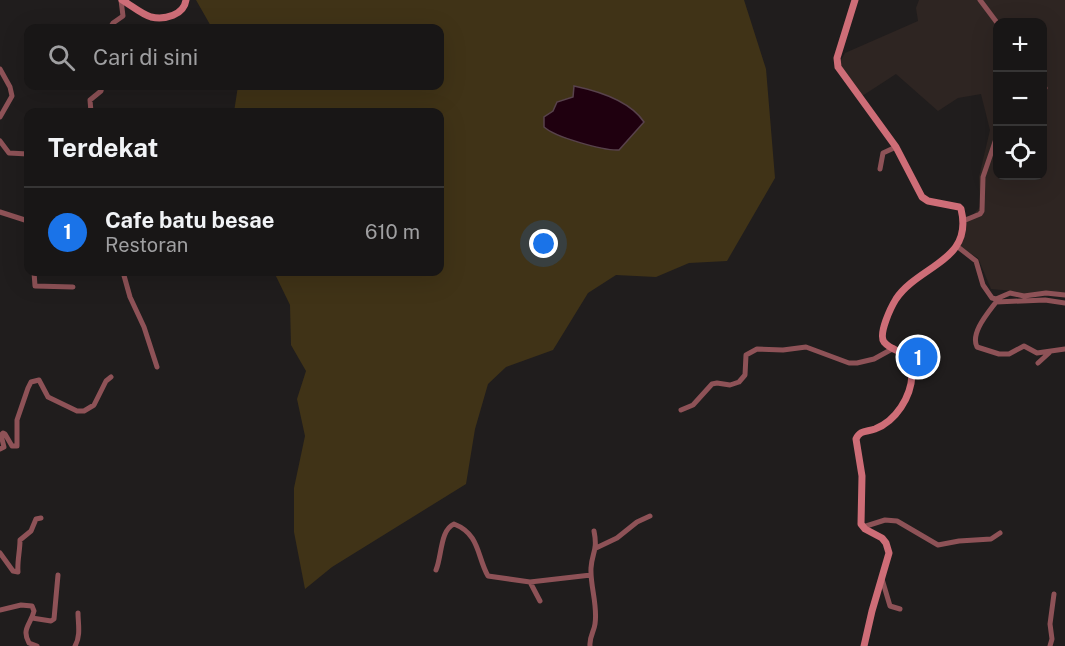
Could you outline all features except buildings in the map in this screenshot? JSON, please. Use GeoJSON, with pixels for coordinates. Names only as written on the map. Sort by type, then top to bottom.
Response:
{"type":"FeatureCollection","features":[{"type":"Feature","properties":{"kind":"street"},"geometry":{"type":"LineString","coordinates":[[122,0],[149,16],[159,17],[182,12],[186,0]]}},
{"type":"Feature","properties":{"kind":"street"},"geometry":{"type":"LineString","coordinates":[[112,24],[123,16],[122,0]]}},
{"type":"Feature","properties":{"kind":"street"},"geometry":{"type":"LineString","coordinates":[[855,0],[837,58],[838,67],[896,147],[922,197],[928,201],[959,207],[963,221],[958,247],[907,287],[895,300],[885,324],[882,336],[884,342],[903,353],[909,361],[911,379],[908,396],[884,424],[861,432],[856,439],[862,476],[860,519],[863,527],[882,538],[886,543],[888,560],[864,646]]}},
{"type":"Feature","properties":{"kind":"street"},"geometry":{"type":"LineString","coordinates":[[980,0],[994,18]]}},
{"type":"Feature","properties":{"kind":"street"},"geometry":{"type":"LineString","coordinates":[[0,69],[10,87],[12,96],[0,117]]}},
{"type":"Feature","properties":{"kind":"street"},"geometry":{"type":"LineString","coordinates":[[91,108],[90,100],[101,90]]}},
{"type":"Feature","properties":{"kind":"street"},"geometry":{"type":"LineString","coordinates":[[0,141],[9,153],[24,154]]}},
{"type":"Feature","properties":{"kind":"street"},"geometry":{"type":"LineString","coordinates":[[880,169],[883,153],[896,147]]}},
{"type":"Feature","properties":{"kind":"street"},"geometry":{"type":"LineString","coordinates":[[963,221],[982,211],[983,177],[993,148]]}},
{"type":"Feature","properties":{"kind":"street"},"geometry":{"type":"LineString","coordinates":[[0,212],[24,220]]}},
{"type":"Feature","properties":{"kind":"street"},"geometry":{"type":"LineString","coordinates":[[958,247],[975,261],[985,290],[996,300],[1045,300],[1065,303]]}},
{"type":"Feature","properties":{"kind":"street"},"geometry":{"type":"LineString","coordinates":[[34,276],[35,286],[73,287]]}},
{"type":"Feature","properties":{"kind":"street"},"geometry":{"type":"LineString","coordinates":[[124,276],[157,367]]}},
{"type":"Feature","properties":{"kind":"street"},"geometry":{"type":"LineString","coordinates":[[1065,295],[1046,293],[1029,296],[1010,293],[996,300],[975,336],[977,347],[999,354],[1009,354],[1024,346],[1037,353],[1065,349]]}},
{"type":"Feature","properties":{"kind":"street"},"geometry":{"type":"LineString","coordinates":[[681,410],[693,405],[712,384],[730,385],[739,382],[745,375],[746,356],[757,349],[783,350],[806,347],[849,363],[858,363],[874,359],[894,348]]}},
{"type":"Feature","properties":{"kind":"street"},"geometry":{"type":"LineString","coordinates":[[1038,363],[1051,352]]}},
{"type":"Feature","properties":{"kind":"street"},"geometry":{"type":"LineString","coordinates":[[0,449],[4,447],[0,435],[3,433],[12,446],[17,446],[17,420],[31,382],[39,380],[48,397],[77,411],[84,411],[94,405],[106,381],[111,377]]}},
{"type":"Feature","properties":{"kind":"street"},"geometry":{"type":"LineString","coordinates":[[596,548],[617,538],[637,522],[650,516]]}},
{"type":"Feature","properties":{"kind":"street"},"geometry":{"type":"LineString","coordinates":[[0,553],[11,569],[18,572],[20,540],[31,531],[36,519],[41,518]]}},
{"type":"Feature","properties":{"kind":"street"},"geometry":{"type":"LineString","coordinates":[[863,527],[885,520],[897,521],[938,545],[959,540],[990,539],[1000,533]]}},
{"type":"Feature","properties":{"kind":"street"},"geometry":{"type":"LineString","coordinates":[[436,570],[442,552],[444,532],[454,524],[470,534],[481,555],[488,576],[530,582],[591,575]]}},
{"type":"Feature","properties":{"kind":"street"},"geometry":{"type":"LineString","coordinates":[[590,646],[590,638],[595,625],[596,606],[591,575],[596,548],[594,531]]}},
{"type":"Feature","properties":{"kind":"street"},"geometry":{"type":"LineString","coordinates":[[32,618],[54,620],[58,575]]}},
{"type":"Feature","properties":{"kind":"street"},"geometry":{"type":"LineString","coordinates":[[882,579],[890,606],[900,609]]}},
{"type":"Feature","properties":{"kind":"street"},"geometry":{"type":"LineString","coordinates":[[530,582],[540,601]]}},
{"type":"Feature","properties":{"kind":"street"},"geometry":{"type":"LineString","coordinates":[[1050,646],[1054,594]]}},
{"type":"Feature","properties":{"kind":"street"},"geometry":{"type":"LineString","coordinates":[[0,610],[28,605],[34,609],[32,618],[26,626],[26,635],[29,642],[37,646]]}},
{"type":"Feature","properties":{"kind":"street"},"geometry":{"type":"LineString","coordinates":[[75,646],[79,628],[78,613]]}},
{"type":"Feature","properties":{"kind":"shaded area"},"geometry":{"type":"Polygon","coordinates":[[[196,0],[744,0],[766,69],[775,178],[727,261],[689,263],[656,277],[616,275],[588,293],[553,350],[506,367],[488,384],[475,429],[466,484],[332,567],[305,589],[294,532],[294,488],[305,436],[297,399],[306,371],[291,345],[290,305],[276,276],[444,276],[444,108],[235,108],[237,90],[444,90],[444,24],[210,24],[196,0]]]}},
{"type":"Feature","properties":{"kind":"shaded area"},"geometry":{"type":"Polygon","coordinates":[[[919,0],[1065,0],[1065,297],[1045,294],[1021,296],[1014,291],[991,289],[978,258],[960,247],[965,216],[972,216],[980,207],[979,177],[990,130],[981,94],[958,98],[938,111],[896,74],[859,98],[841,72],[840,62],[845,53],[918,21],[916,8],[919,0]]]}},
{"type":"Feature","properties":{"kind":"shaded area"},"geometry":{"type":"Polygon","coordinates":[[[574,86],[603,94],[622,103],[631,108],[644,122],[619,150],[580,143],[550,131],[544,127],[544,117],[553,111],[557,102],[573,97],[574,86]]]}},
{"type":"Feature","properties":{"kind":"place","name":"Cafe batu besae"},"geometry":{"type":"Point","coordinates":[918,357]}}]}
